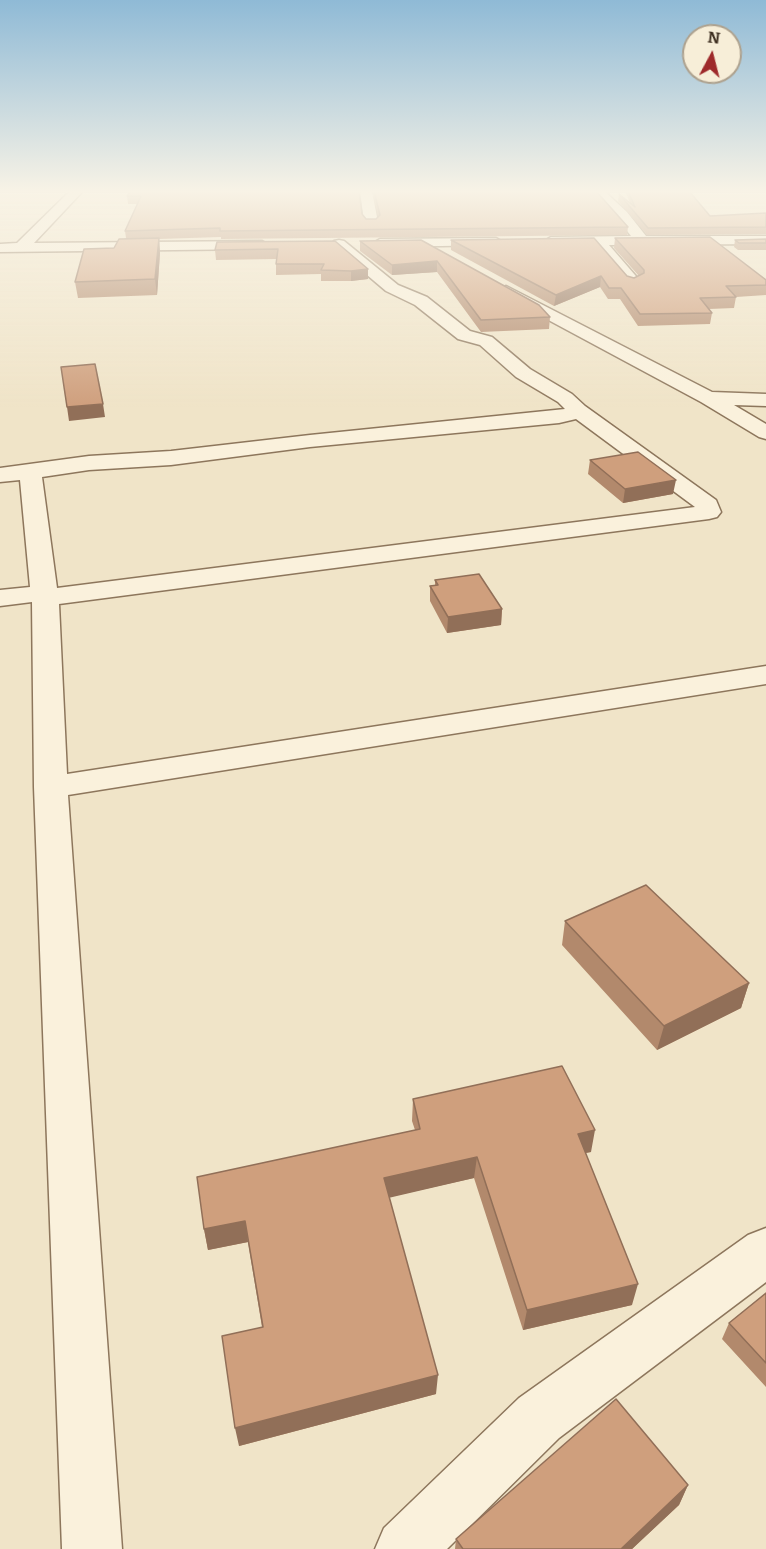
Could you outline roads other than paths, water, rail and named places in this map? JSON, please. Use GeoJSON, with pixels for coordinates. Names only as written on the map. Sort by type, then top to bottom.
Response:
{"type":"FeatureCollection","features":[{"type":"Feature","properties":{"kind":"street"},"geometry":{"type":"LineString","coordinates":[[0,598],[44,595],[708,512],[708,506],[579,411],[565,398],[523,373],[486,341],[464,335],[421,301],[392,288],[362,263]]}},
{"type":"Feature","properties":{"kind":"street"},"geometry":{"type":"LineString","coordinates":[[617,263],[633,282]]}},
{"type":"Feature","properties":{"kind":"street"},"geometry":{"type":"LineString","coordinates":[[490,281],[708,398],[766,433]]}},
{"type":"Feature","properties":{"kind":"street"},"geometry":{"type":"LineString","coordinates":[[708,398],[766,400]]}},
{"type":"Feature","properties":{"kind":"street"},"geometry":{"type":"LineString","coordinates":[[92,1549],[51,787],[44,595],[15,473],[89,463],[171,458],[559,417],[579,411]]}},
{"type":"Feature","properties":{"kind":"street"},"geometry":{"type":"LineString","coordinates":[[51,787],[760,684]]}},
{"type":"Feature","properties":{"kind":"street"},"geometry":{"type":"LineString","coordinates":[[405,1549],[539,1418],[766,1252]]}}]}
